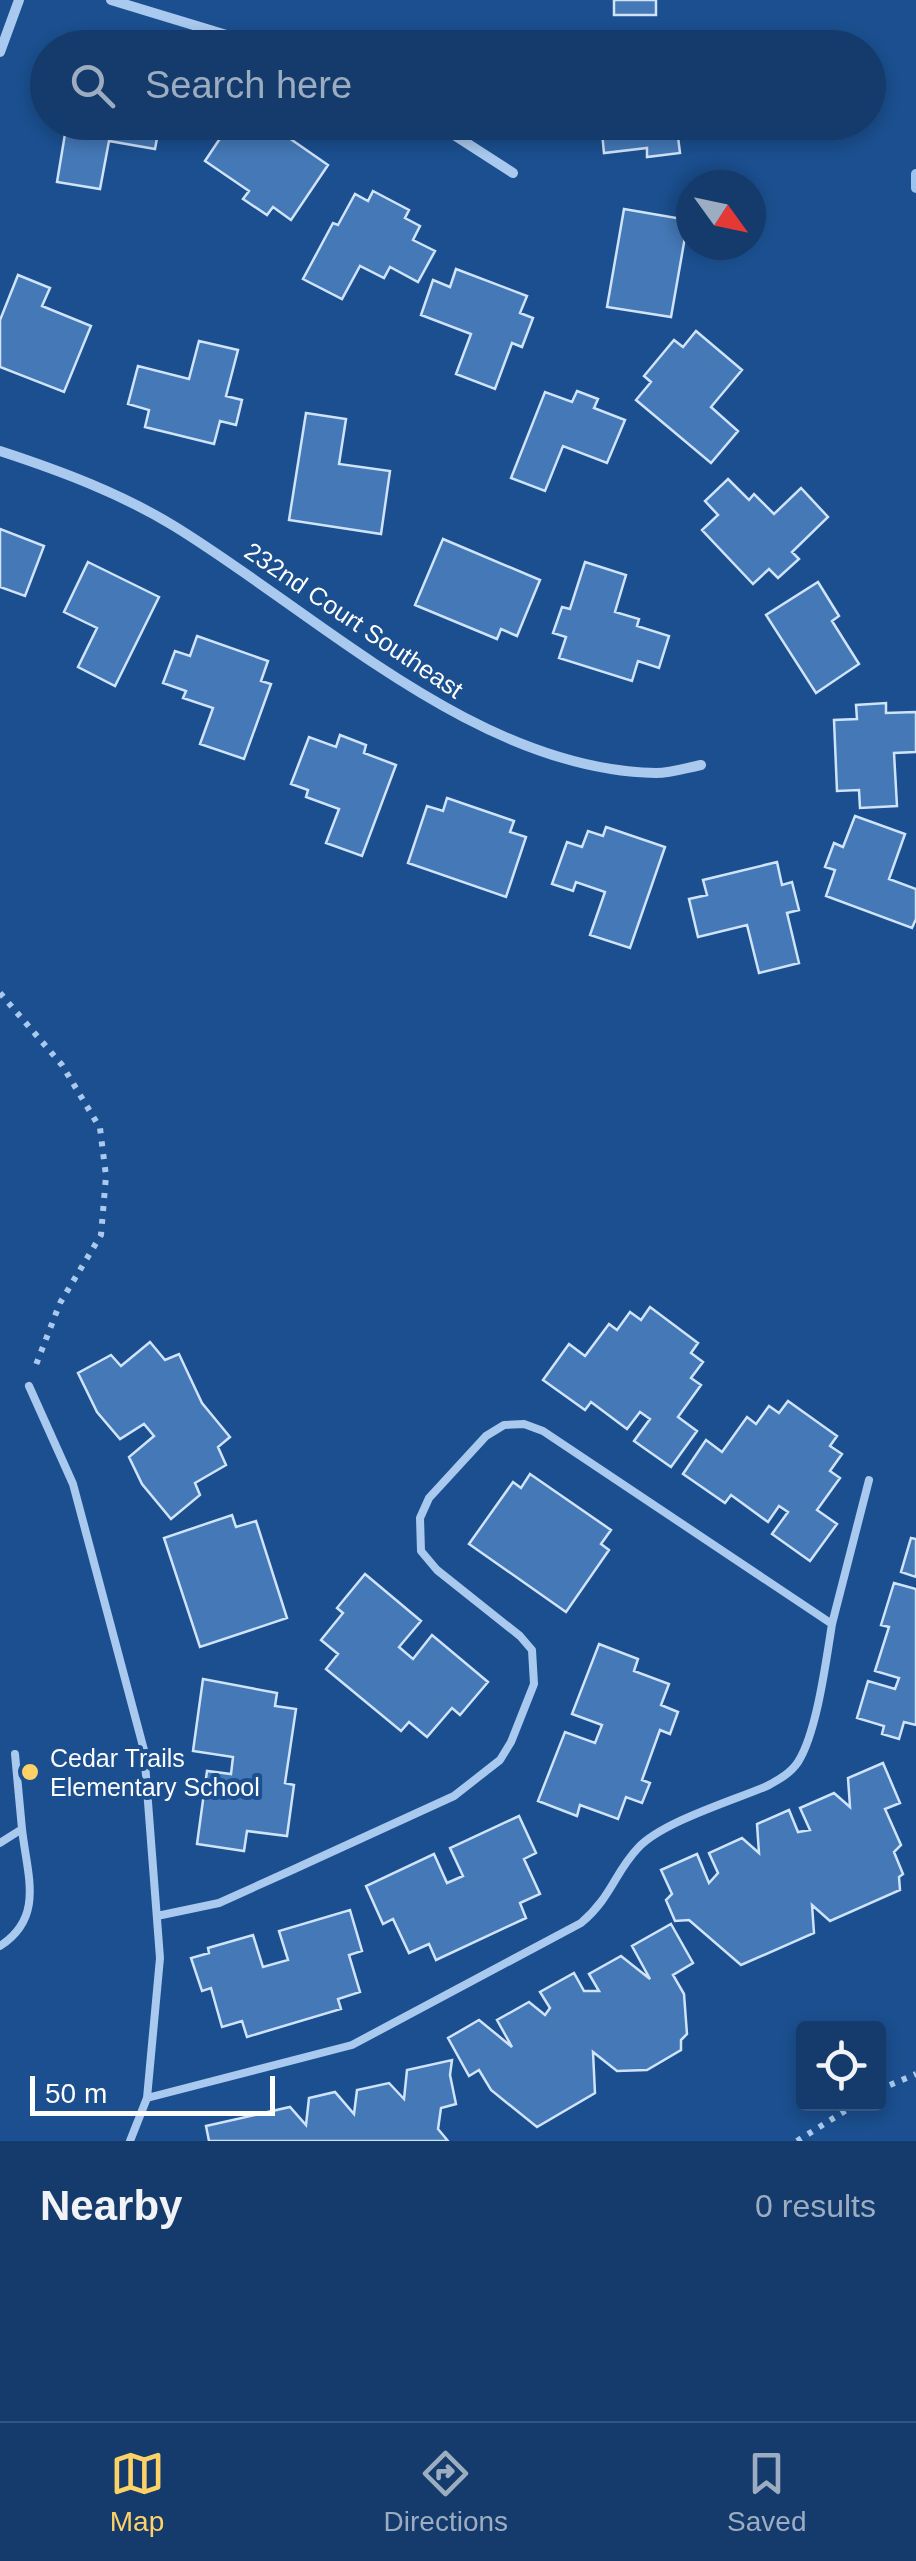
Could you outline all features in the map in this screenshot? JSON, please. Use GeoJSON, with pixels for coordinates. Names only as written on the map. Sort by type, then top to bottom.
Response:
{"type":"FeatureCollection","features":[{"type":"Feature","properties":{"kind":"street"},"geometry":{"type":"LineString","coordinates":[[0,52],[18,0]]}},
{"type":"Feature","properties":{"kind":"street"},"geometry":{"type":"LineString","coordinates":[[112,0],[210,30]]}},
{"type":"Feature","properties":{"kind":"street"},"geometry":{"type":"LineString","coordinates":[[462,140],[513,173]]}},
{"type":"Feature","properties":{"kind":"street","name":"232nd Court Southeast"},"geometry":{"type":"LineString","coordinates":[[0,451],[118,495],[172,525],[392,673],[489,730],[547,752],[617,770],[660,773],[701,765]]}},
{"type":"Feature","properties":{"kind":"lane"},"geometry":{"type":"LineString","coordinates":[[28,1386],[73,1484],[144,1750],[160,1958],[147,2098],[130,2141]]}},
{"type":"Feature","properties":{"kind":"lane"},"geometry":{"type":"LineString","coordinates":[[157,1916],[219,1903],[306,1864],[454,1796],[500,1760],[534,1684],[532,1650],[420,1551],[420,1518],[429,1498],[486,1436],[504,1425],[524,1424],[543,1431],[832,1624]]}},
{"type":"Feature","properties":{"kind":"lane"},"geometry":{"type":"LineString","coordinates":[[147,2098],[352,2045],[580,1923],[597,1910],[636,1849],[655,1833],[783,1778],[797,1764],[806,1743],[869,1480]]}},
{"type":"Feature","properties":{"kind":"lane"},"geometry":{"type":"LineString","coordinates":[[0,1946],[17,1935],[29,1915],[15,1754]]}},
{"type":"Feature","properties":{"kind":"lane"},"geometry":{"type":"LineString","coordinates":[[0,1843],[22,1829]]}},
{"type":"Feature","properties":{"kind":"path"},"geometry":{"type":"LineString","coordinates":[[0,994],[62,1066],[100,1128],[106,1176],[101,1235],[60,1303],[28,1386]]}},
{"type":"Feature","properties":{"kind":"path"},"geometry":{"type":"LineString","coordinates":[[886,2087],[916,2074]]}},
{"type":"Feature","properties":{"kind":"path"},"geometry":{"type":"LineString","coordinates":[[796,2141],[845,2111]]}},
{"type":"Feature","properties":{"kind":"building"},"geometry":{"type":"Polygon","coordinates":[[[614,0],[656,0],[656,15],[614,15],[614,0]]]}},
{"type":"Feature","properties":{"kind":"building"},"geometry":{"type":"Polygon","coordinates":[[[64,140],[157,140],[155,149],[109,141],[100,189],[57,182],[64,140]]]}},
{"type":"Feature","properties":{"kind":"building"},"geometry":{"type":"Polygon","coordinates":[[[219,140],[292,140],[328,165],[291,220],[273,207],[267,215],[243,199],[249,191],[205,161],[219,140]]]}},
{"type":"Feature","properties":{"kind":"building"},"geometry":{"type":"Polygon","coordinates":[[[603,140],[678,140],[680,153],[647,157],[647,148],[604,153],[603,140]]]}},
{"type":"Feature","properties":{"kind":"building"},"geometry":{"type":"Polygon","coordinates":[[[373,191],[409,210],[405,218],[420,226],[413,240],[435,251],[418,282],[390,267],[384,278],[360,266],[342,299],[303,279],[333,223],[338,225],[355,194],[368,201],[373,191]]]}},
{"type":"Feature","properties":{"kind":"building"},"geometry":{"type":"Polygon","coordinates":[[[624,209],[676,218],[676,260],[681,260],[671,317],[607,307],[624,209]]]}},
{"type":"Feature","properties":{"kind":"building"},"geometry":{"type":"Polygon","coordinates":[[[456,269],[527,296],[520,313],[533,318],[522,347],[512,343],[495,389],[456,374],[471,334],[421,315],[433,280],[450,287],[456,269]]]}},
{"type":"Feature","properties":{"kind":"building"},"geometry":{"type":"Polygon","coordinates":[[[18,275],[50,288],[42,306],[91,326],[64,392],[0,367],[0,320],[18,275]]]}},
{"type":"Feature","properties":{"kind":"building"},"geometry":{"type":"Polygon","coordinates":[[[696,331],[742,370],[711,407],[738,431],[711,463],[636,400],[651,382],[644,376],[674,340],[683,347],[696,331]]]}},
{"type":"Feature","properties":{"kind":"building"},"geometry":{"type":"Polygon","coordinates":[[[199,341],[238,350],[226,396],[242,400],[236,425],[220,421],[214,444],[145,427],[149,410],[128,404],[138,366],[189,379],[199,341]]]}},
{"type":"Feature","properties":{"kind":"building"},"geometry":{"type":"Polygon","coordinates":[[[577,391],[598,399],[594,408],[625,420],[607,463],[563,446],[545,491],[511,478],[545,392],[572,402],[577,391]]]}},
{"type":"Feature","properties":{"kind":"building"},"geometry":{"type":"Polygon","coordinates":[[[306,413],[346,419],[339,464],[390,471],[381,534],[289,520],[306,413]]]}},
{"type":"Feature","properties":{"kind":"building"},"geometry":{"type":"Polygon","coordinates":[[[728,479],[749,500],[754,494],[774,514],[801,488],[828,517],[792,552],[799,559],[778,578],[769,569],[753,584],[702,530],[718,515],[705,501],[728,479]]]}},
{"type":"Feature","properties":{"kind":"building"},"geometry":{"type":"Polygon","coordinates":[[[0,529],[44,546],[25,596],[0,587],[0,529]]]}},
{"type":"Feature","properties":{"kind":"building"},"geometry":{"type":"Polygon","coordinates":[[[443,539],[540,580],[517,636],[501,629],[497,639],[415,605],[443,539]]]}},
{"type":"Feature","properties":{"kind":"building"},"geometry":{"type":"Polygon","coordinates":[[[88,562],[159,597],[115,686],[78,667],[97,628],[64,612],[88,562]]]}},
{"type":"Feature","properties":{"kind":"building"},"geometry":{"type":"Polygon","coordinates":[[[585,562],[626,575],[615,612],[639,619],[637,626],[669,636],[659,668],[638,661],[632,681],[559,658],[566,637],[553,633],[562,607],[570,609],[585,562]]]}},
{"type":"Feature","properties":{"kind":"building"},"geometry":{"type":"Polygon","coordinates":[[[818,582],[839,616],[832,621],[859,664],[816,693],[766,615],[818,582]]]}},
{"type":"Feature","properties":{"kind":"building"},"geometry":{"type":"Polygon","coordinates":[[[197,636],[268,661],[261,681],[271,684],[244,759],[200,744],[213,708],[183,698],[186,691],[163,683],[175,651],[190,656],[197,636]]]}},
{"type":"Feature","properties":{"kind":"building"},"geometry":{"type":"Polygon","coordinates":[[[886,703],[886,713],[916,712],[916,752],[894,753],[897,806],[860,808],[859,790],[837,791],[834,720],[857,719],[856,705],[886,703]]]}},
{"type":"Feature","properties":{"kind":"building"},"geometry":{"type":"Polygon","coordinates":[[[340,735],[366,745],[364,753],[396,765],[362,856],[326,843],[339,809],[306,797],[308,790],[291,784],[309,737],[336,747],[340,735]]]}},
{"type":"Feature","properties":{"kind":"building"},"geometry":{"type":"Polygon","coordinates":[[[447,798],[514,821],[510,832],[526,837],[506,897],[408,863],[427,806],[443,811],[447,798]]]}},
{"type":"Feature","properties":{"kind":"building"},"geometry":{"type":"Polygon","coordinates":[[[855,816],[905,834],[889,879],[916,889],[916,919],[912,928],[826,896],[835,870],[825,867],[834,843],[843,847],[855,816]]]}},
{"type":"Feature","properties":{"kind":"building"},"geometry":{"type":"Polygon","coordinates":[[[606,827],[665,847],[630,948],[590,935],[605,892],[576,882],[573,891],[552,884],[567,842],[582,847],[588,831],[603,836],[606,827]]]}},
{"type":"Feature","properties":{"kind":"building"},"geometry":{"type":"Polygon","coordinates":[[[777,862],[782,885],[792,882],[799,910],[787,913],[799,963],[759,973],[747,925],[698,937],[689,899],[707,895],[703,880],[777,862]]]}},
{"type":"Feature","properties":{"kind":"building"},"geometry":{"type":"Polygon","coordinates":[[[650,1307],[698,1343],[691,1353],[703,1362],[691,1378],[701,1385],[678,1417],[697,1431],[671,1467],[634,1441],[650,1419],[640,1412],[627,1429],[591,1402],[585,1410],[543,1380],[569,1344],[585,1356],[609,1324],[617,1330],[630,1312],[641,1320],[650,1307]]]}},
{"type":"Feature","properties":{"kind":"building"},"geometry":{"type":"Polygon","coordinates":[[[150,1342],[165,1360],[179,1354],[202,1403],[230,1437],[218,1447],[226,1465],[195,1483],[200,1495],[171,1519],[142,1484],[129,1457],[154,1436],[144,1424],[120,1439],[97,1412],[78,1373],[111,1355],[121,1366],[150,1342]]]}},
{"type":"Feature","properties":{"kind":"building"},"geometry":{"type":"Polygon","coordinates":[[[788,1401],[837,1436],[830,1446],[842,1454],[830,1471],[840,1478],[817,1510],[837,1524],[810,1561],[772,1534],[788,1512],[779,1506],[768,1522],[731,1495],[725,1503],[683,1474],[706,1440],[722,1452],[747,1417],[756,1424],[769,1406],[779,1413],[788,1401]]]}},
{"type":"Feature","properties":{"kind":"building"},"geometry":{"type":"Polygon","coordinates":[[[530,1474],[611,1530],[601,1544],[609,1550],[566,1612],[469,1544],[513,1482],[521,1488],[530,1474]]]}},
{"type":"Feature","properties":{"kind":"building"},"geometry":{"type":"Polygon","coordinates":[[[232,1515],[236,1527],[256,1521],[287,1618],[200,1647],[164,1538],[232,1515]]]}},
{"type":"Feature","properties":{"kind":"building"},"geometry":{"type":"Polygon","coordinates":[[[911,1538],[916,1539],[916,1577],[901,1572],[911,1538]]]}},
{"type":"Feature","properties":{"kind":"building"},"geometry":{"type":"Polygon","coordinates":[[[365,1574],[421,1621],[399,1647],[413,1659],[432,1635],[488,1682],[460,1715],[452,1708],[427,1737],[409,1722],[401,1731],[326,1669],[338,1654],[321,1640],[343,1613],[337,1608],[365,1574]]]}},
{"type":"Feature","properties":{"kind":"building"},"geometry":{"type":"Polygon","coordinates":[[[894,1583],[916,1589],[916,1725],[904,1722],[899,1739],[882,1734],[884,1726],[857,1718],[868,1681],[895,1689],[899,1678],[875,1671],[889,1627],[881,1625],[894,1583]]]}},
{"type":"Feature","properties":{"kind":"building"},"geometry":{"type":"Polygon","coordinates":[[[599,1644],[638,1659],[634,1671],[669,1684],[661,1705],[678,1712],[670,1734],[660,1730],[642,1780],[650,1783],[642,1803],[626,1797],[618,1819],[580,1805],[577,1816],[538,1801],[565,1732],[595,1743],[602,1725],[572,1714],[599,1644]]]}},
{"type":"Feature","properties":{"kind":"building"},"geometry":{"type":"Polygon","coordinates":[[[203,1679],[277,1693],[275,1706],[296,1709],[285,1783],[294,1785],[287,1836],[247,1831],[244,1851],[197,1844],[207,1771],[231,1774],[233,1757],[193,1751],[203,1679]]]}},
{"type":"Feature","properties":{"kind":"building"},"geometry":{"type":"Polygon","coordinates":[[[883,1763],[900,1803],[885,1809],[901,1845],[894,1852],[903,1874],[899,1877],[900,1890],[830,1921],[812,1905],[814,1933],[741,1965],[689,1920],[675,1921],[666,1900],[672,1894],[661,1870],[697,1854],[709,1883],[718,1873],[709,1853],[742,1838],[759,1853],[757,1824],[789,1810],[798,1832],[810,1830],[800,1808],[834,1793],[850,1807],[848,1778],[883,1763]]]}},
{"type":"Feature","properties":{"kind":"building"},"geometry":{"type":"Polygon","coordinates":[[[519,1816],[536,1853],[524,1859],[540,1894],[520,1903],[526,1918],[436,1960],[429,1944],[409,1953],[393,1919],[383,1924],[366,1886],[434,1854],[447,1883],[463,1876],[450,1848],[519,1816]]]}},
{"type":"Feature","properties":{"kind":"building"},"geometry":{"type":"Polygon","coordinates":[[[350,1910],[362,1951],[349,1955],[360,1992],[338,1999],[341,2009],[247,2037],[242,2021],[222,2027],[211,1988],[202,1991],[191,1958],[209,1953],[208,1948],[253,1935],[263,1967],[288,1960],[279,1931],[350,1910]]]}},
{"type":"Feature","properties":{"kind":"building"},"geometry":{"type":"Polygon","coordinates":[[[671,1924],[693,1963],[673,1975],[684,1994],[687,2034],[681,2040],[681,2050],[647,2070],[617,2071],[593,2052],[595,2093],[537,2127],[491,2090],[479,2070],[469,2076],[448,2038],[479,2020],[512,2047],[497,2020],[529,2002],[545,2015],[550,2008],[540,1992],[574,1973],[584,1991],[599,1991],[589,1974],[621,1956],[650,1979],[632,1946],[671,1924]]]}},
{"type":"Feature","properties":{"kind":"building"},"geometry":{"type":"Polygon","coordinates":[[[452,2060],[450,2075],[456,2104],[441,2108],[438,2129],[448,2141],[209,2141],[206,2126],[290,2107],[306,2125],[309,2098],[335,2092],[354,2114],[357,2090],[389,2083],[404,2099],[407,2070],[452,2060]]]}},
{"type":"Feature","properties":{"kind":"waterway"},"geometry":{"type":"LineString","coordinates":[[916,174],[916,188]]}},
{"type":"Feature","properties":{"kind":"place","name":"Cedar Trails Elementary School"},"geometry":{"type":"Point","coordinates":[30,1772]}}]}
